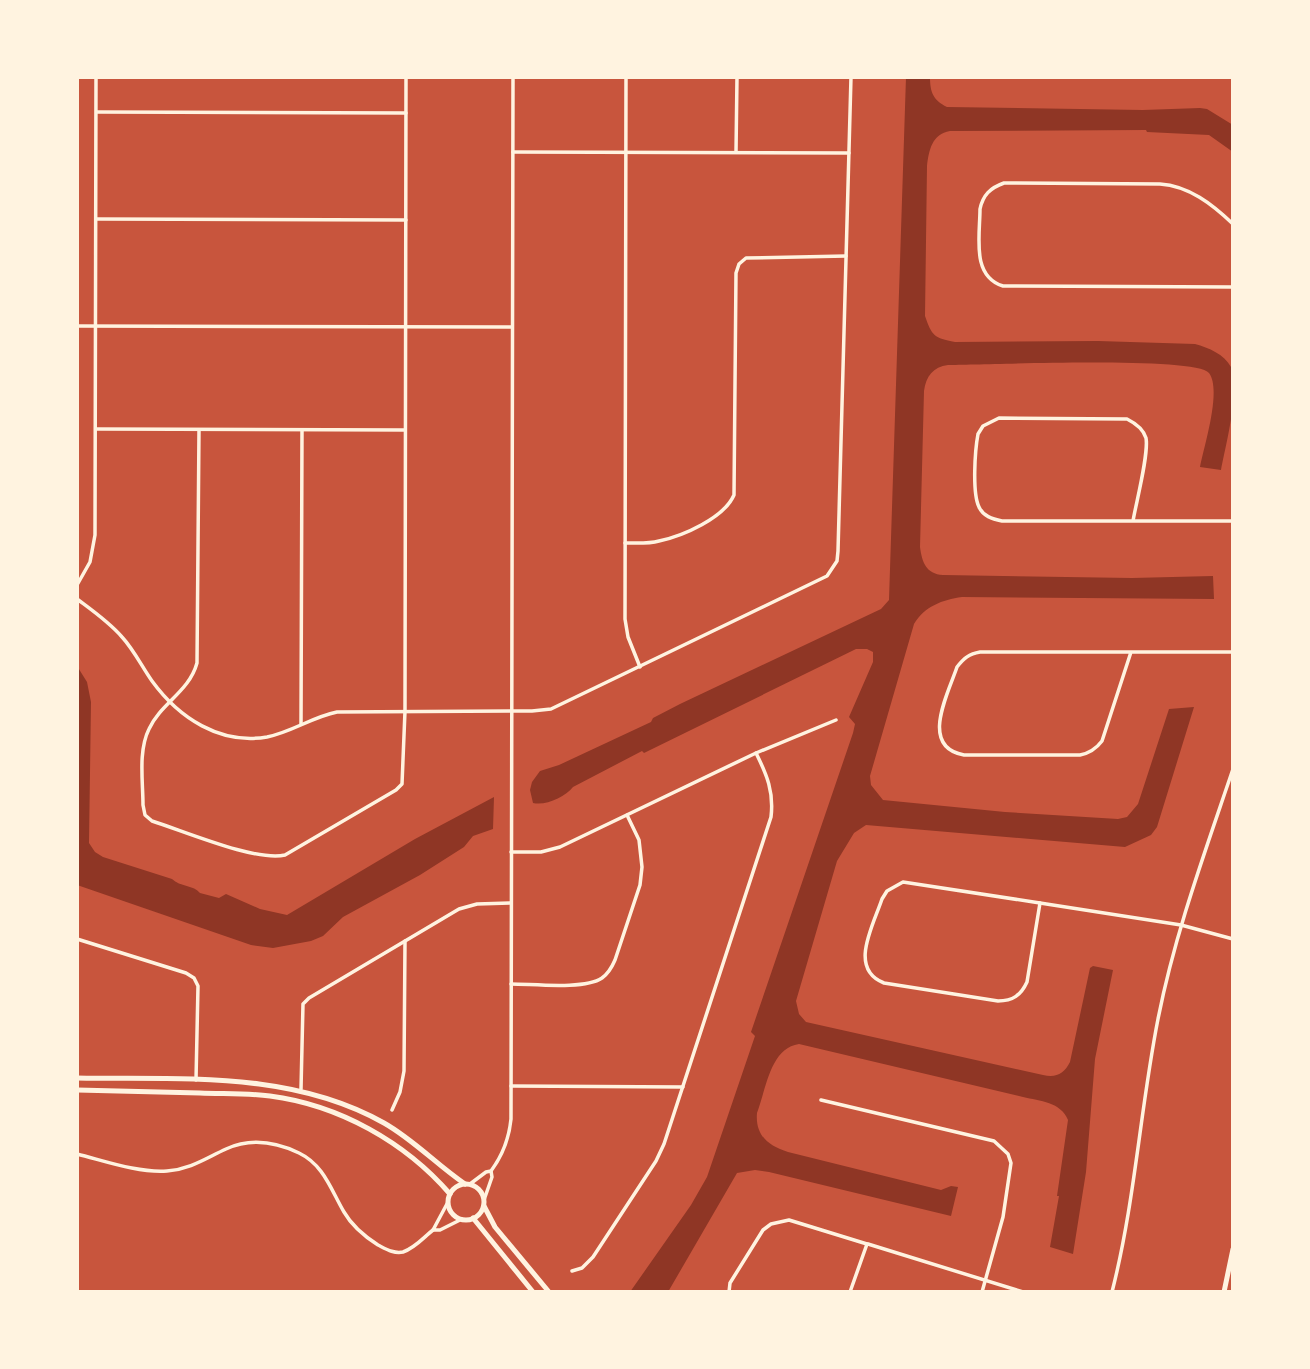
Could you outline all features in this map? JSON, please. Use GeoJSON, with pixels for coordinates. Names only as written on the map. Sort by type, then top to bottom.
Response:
{"type":"FeatureCollection","features":[{"type":"Feature","properties":{"kind":"street"},"geometry":{"type":"LineString","coordinates":[[77,585],[86,571],[94,544],[96,77]]}},
{"type":"Feature","properties":{"kind":"street"},"geometry":{"type":"LineString","coordinates":[[199,430],[197,663],[191,680],[153,722],[145,738],[143,806],[145,814],[152,821],[267,858],[285,855],[402,784],[405,711],[406,77]]}},
{"type":"Feature","properties":{"kind":"street"},"geometry":{"type":"LineString","coordinates":[[433,1230],[440,1230],[480,1214],[492,1177],[491,1171],[508,1138],[511,1086],[513,77]]}},
{"type":"Feature","properties":{"kind":"street"},"geometry":{"type":"LineString","coordinates":[[626,77],[626,628],[630,646],[640,667]]}},
{"type":"Feature","properties":{"kind":"street"},"geometry":{"type":"LineString","coordinates":[[736,152],[737,77]]}},
{"type":"Feature","properties":{"kind":"street"},"geometry":{"type":"LineString","coordinates":[[77,599],[123,638],[150,679],[170,702],[204,727],[235,737],[267,737],[319,716],[337,712],[511,711],[560,706],[819,582],[833,569],[838,551],[851,77]]}},
{"type":"Feature","properties":{"kind":"street"},"geometry":{"type":"LineString","coordinates":[[96,113],[406,113]]}},
{"type":"Feature","properties":{"kind":"street"},"geometry":{"type":"LineString","coordinates":[[513,152],[849,153]]}},
{"type":"Feature","properties":{"kind":"street"},"geometry":{"type":"LineString","coordinates":[[1233,224],[1196,194],[1160,184],[1004,183],[987,192],[981,209],[982,270],[987,278],[1003,286],[1233,287]]}},
{"type":"Feature","properties":{"kind":"street"},"geometry":{"type":"LineString","coordinates":[[96,219],[406,220]]}},
{"type":"Feature","properties":{"kind":"street"},"geometry":{"type":"LineString","coordinates":[[625,543],[658,541],[676,536],[724,511],[734,495],[736,273],[739,264],[746,258],[846,256]]}},
{"type":"Feature","properties":{"kind":"street"},"geometry":{"type":"LineString","coordinates":[[77,326],[512,327]]}},
{"type":"Feature","properties":{"kind":"street"},"geometry":{"type":"LineString","coordinates":[[1133,521],[1146,447],[1142,429],[1135,422],[1127,419],[999,418],[983,426],[978,434],[976,498],[984,514],[992,519],[1133,521],[1233,522]]}},
{"type":"Feature","properties":{"kind":"street"},"geometry":{"type":"LineString","coordinates":[[95,429],[405,430]]}},
{"type":"Feature","properties":{"kind":"street"},"geometry":{"type":"LineString","coordinates":[[301,724],[302,430]]}},
{"type":"Feature","properties":{"kind":"street"},"geometry":{"type":"LineString","coordinates":[[1131,652],[1102,741],[1089,753],[964,755],[946,748],[941,741],[939,722],[957,667],[971,654],[1131,652],[1233,652]]}},
{"type":"Feature","properties":{"kind":"street"},"geometry":{"type":"LineString","coordinates":[[511,852],[541,852],[560,847],[756,753],[836,720]]}},
{"type":"Feature","properties":{"kind":"street"},"geometry":{"type":"LineString","coordinates":[[572,1271],[582,1268],[593,1256],[656,1161],[664,1144],[771,817],[770,783],[756,753]]}},
{"type":"Feature","properties":{"kind":"street"},"geometry":{"type":"LineString","coordinates":[[1112,1292],[1130,1211],[1156,1029],[1181,925],[1233,769]]}},
{"type":"Feature","properties":{"kind":"street"},"geometry":{"type":"LineString","coordinates":[[511,984],[585,984],[610,971],[642,876],[641,849],[627,815]]}},
{"type":"Feature","properties":{"kind":"street"},"geometry":{"type":"LineString","coordinates":[[1040,903],[1027,982],[1023,991],[1008,1001],[884,983],[869,974],[865,965],[864,956],[882,899],[894,885],[903,883],[1040,903],[1181,925],[1233,939]]}},
{"type":"Feature","properties":{"kind":"street"},"geometry":{"type":"LineString","coordinates":[[301,1090],[303,1004],[309,998],[468,906],[511,903]]}},
{"type":"Feature","properties":{"kind":"street"},"geometry":{"type":"LineString","coordinates":[[77,939],[186,973],[194,978],[198,986],[197,1080]]}},
{"type":"Feature","properties":{"kind":"street"},"geometry":{"type":"LineString","coordinates":[[392,1110],[400,1092],[404,1071],[405,941]]}},
{"type":"Feature","properties":{"kind":"street"},"geometry":{"type":"LineString","coordinates":[[77,1078],[258,1083],[301,1090],[336,1100],[404,1135],[481,1192],[495,1227],[550,1292]]}},
{"type":"Feature","properties":{"kind":"street"},"geometry":{"type":"LineString","coordinates":[[511,1086],[683,1087]]}},
{"type":"Feature","properties":{"kind":"street"},"geometry":{"type":"LineString","coordinates":[[77,1090],[255,1094],[305,1103],[342,1115],[390,1140],[438,1180],[450,1194]]}},
{"type":"Feature","properties":{"kind":"street"},"geometry":{"type":"LineString","coordinates":[[821,1100],[994,1141],[1002,1146],[1011,1163],[1009,1181],[1003,1217],[982,1292]]}},
{"type":"Feature","properties":{"kind":"street"},"geometry":{"type":"LineString","coordinates":[[77,1154],[164,1171],[199,1164],[239,1145],[272,1143],[302,1154],[314,1163],[333,1188],[345,1213],[357,1229],[394,1252],[409,1250],[433,1230],[456,1187],[491,1171]]}},
{"type":"Feature","properties":{"kind":"street"},"geometry":{"type":"LineString","coordinates":[[448,1202],[451,1212],[462,1219]]}},
{"type":"Feature","properties":{"kind":"street"},"geometry":{"type":"LineString","coordinates":[[473,1218],[533,1292]]}},
{"type":"Feature","properties":{"kind":"street"},"geometry":{"type":"LineString","coordinates":[[729,1292],[730,1283],[764,1230],[779,1220],[789,1220],[1023,1292]]}},
{"type":"Feature","properties":{"kind":"street"},"geometry":{"type":"LineString","coordinates":[[850,1292],[867,1244]]}},
{"type":"Feature","properties":{"kind":"street"},"geometry":{"type":"LineString","coordinates":[[1224,1292],[1233,1250]]}},
{"type":"Feature","properties":{"kind":"shaded area"},"geometry":{"type":"Polygon","coordinates":[[[906,77],[930,77],[933,95],[947,107],[1143,110],[1200,108],[1207,109],[1233,125],[1233,152],[1209,135],[1146,130],[950,131],[939,135],[932,144],[927,166],[925,316],[935,335],[955,342],[1098,341],[1195,344],[1216,352],[1228,362],[1234,376],[1234,388],[1221,470],[1200,467],[1214,392],[1209,373],[1195,368],[1086,363],[948,365],[934,370],[926,381],[924,391],[920,547],[926,566],[929,570],[943,575],[1132,578],[1213,576],[1214,599],[962,597],[941,602],[923,613],[914,624],[870,776],[871,785],[883,800],[1005,812],[1118,819],[1127,817],[1138,804],[1169,709],[1194,707],[1157,827],[1151,835],[1125,847],[866,825],[854,833],[837,861],[796,1001],[799,1014],[806,1022],[1052,1076],[1065,1070],[1070,1062],[1090,968],[1093,966],[1113,970],[1095,1059],[1086,1172],[1073,1254],[1050,1247],[1068,1120],[1060,1109],[1043,1101],[799,1044],[781,1053],[770,1071],[757,1113],[758,1128],[765,1139],[788,1152],[941,1190],[951,1186],[958,1187],[951,1216],[769,1172],[755,1170],[737,1173],[668,1292],[630,1292],[691,1205],[707,1177],[755,1036],[751,1032],[853,733],[855,724],[849,717],[873,662],[873,652],[856,649],[644,753],[642,751],[573,787],[555,800],[533,803],[530,790],[540,771],[559,765],[651,722],[653,718],[680,704],[881,609],[889,600],[906,77]]]}},
{"type":"Feature","properties":{"kind":"shaded area"},"geometry":{"type":"Polygon","coordinates":[[[77,666],[87,682],[91,702],[89,843],[95,852],[103,857],[172,879],[200,893],[219,898],[226,894],[260,909],[287,915],[415,839],[494,797],[493,829],[473,836],[464,847],[420,875],[343,917],[323,936],[273,948],[251,945],[77,885],[77,666]]]}}]}
